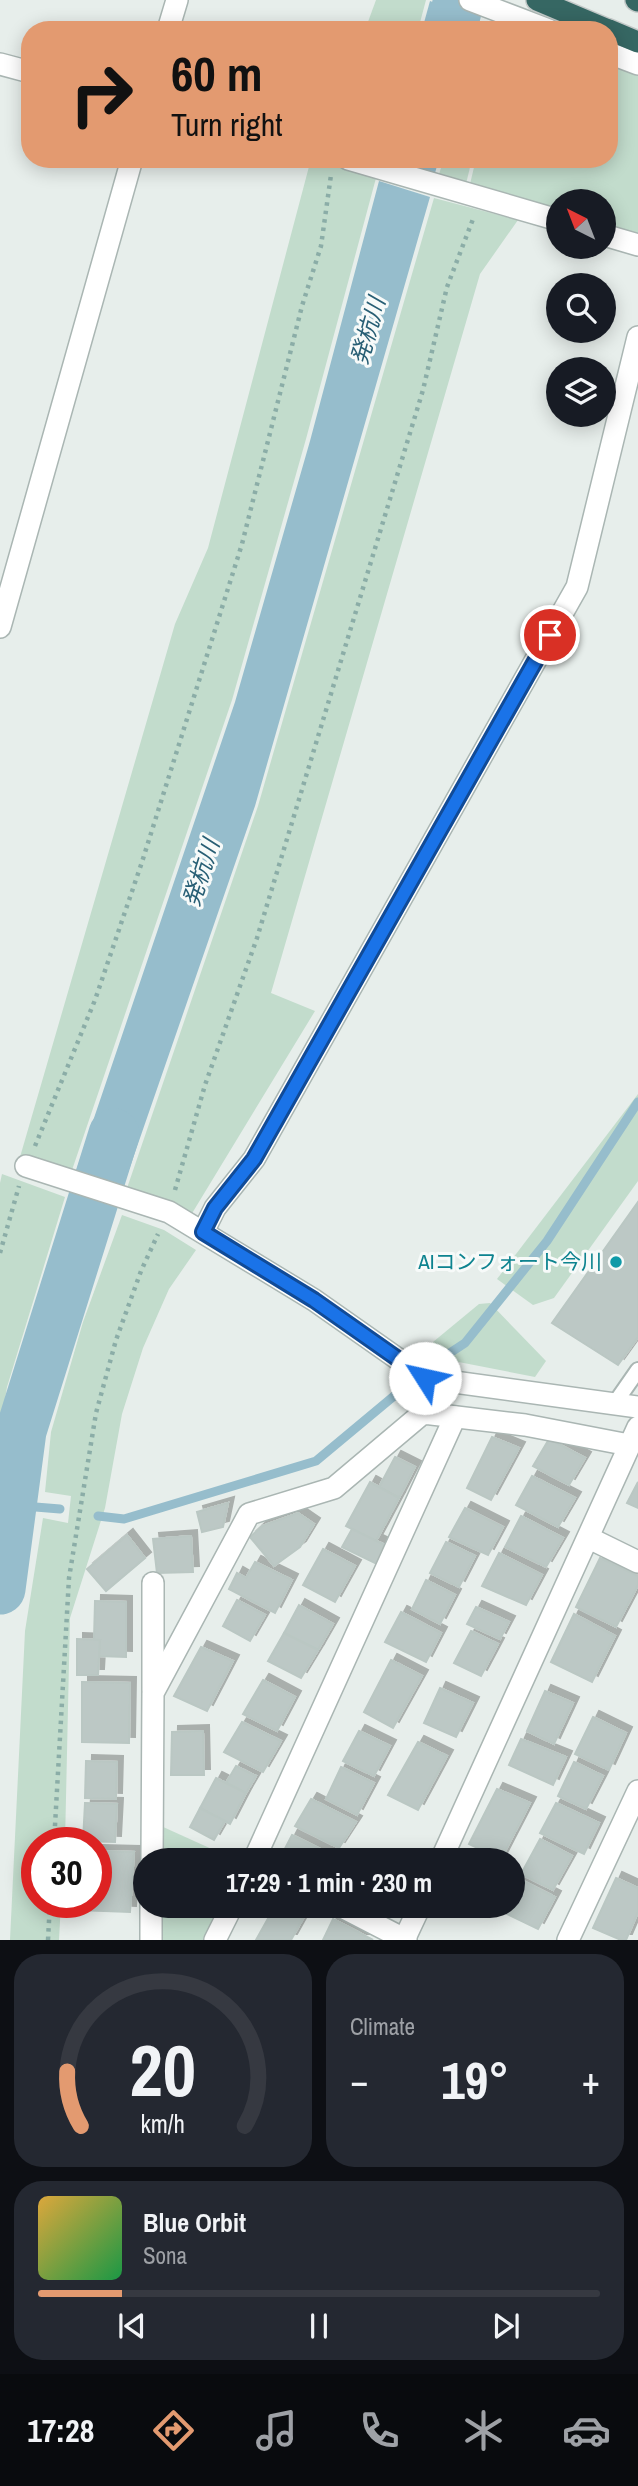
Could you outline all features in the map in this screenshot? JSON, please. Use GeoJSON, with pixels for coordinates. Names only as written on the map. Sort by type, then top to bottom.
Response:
{"type":"FeatureCollection","features":[{"type":"Feature","properties":{"kind":"highway"},"geometry":{"type":"LineString","coordinates":[[537,0],[587,21]]}},
{"type":"Feature","properties":{"kind":"highway"},"geometry":{"type":"LineString","coordinates":[[618,34],[638,42]]}},
{"type":"Feature","properties":{"kind":"street"},"geometry":{"type":"LineString","coordinates":[[171,21],[177,0]]}},
{"type":"Feature","properties":{"kind":"street"},"geometry":{"type":"LineString","coordinates":[[470,0],[525,21]]}},
{"type":"Feature","properties":{"kind":"street"},"geometry":{"type":"LineString","coordinates":[[618,56],[638,64]]}},
{"type":"Feature","properties":{"kind":"street"},"geometry":{"type":"LineString","coordinates":[[0,64],[21,70]]}},
{"type":"Feature","properties":{"kind":"street"},"geometry":{"type":"LineString","coordinates":[[0,627],[129,168]]}},
{"type":"Feature","properties":{"kind":"street"},"geometry":{"type":"LineString","coordinates":[[354,168],[473,194],[546,216]]}},
{"type":"Feature","properties":{"kind":"street"},"geometry":{"type":"LineString","coordinates":[[616,238],[638,245]]}},
{"type":"Feature","properties":{"kind":"street"},"geometry":{"type":"LineString","coordinates":[[203,1232],[215,1208],[254,1159],[577,587],[638,337]]}},
{"type":"Feature","properties":{"kind":"street"},"geometry":{"type":"LineString","coordinates":[[26,1166],[161,1209],[314,1300],[425,1378],[638,1407]]}},
{"type":"Feature","properties":{"kind":"street"},"geometry":{"type":"LineString","coordinates":[[153,1693],[249,1514],[334,1488],[424,1413],[634,1436],[447,1848]]}},
{"type":"Feature","properties":{"kind":"street"},"geometry":{"type":"LineString","coordinates":[[259,1848],[455,1417]]}},
{"type":"Feature","properties":{"kind":"street"},"geometry":{"type":"LineString","coordinates":[[589,1538],[638,1562]]}},
{"type":"Feature","properties":{"kind":"street"},"geometry":{"type":"LineString","coordinates":[[152,1848],[153,1583]]}},
{"type":"Feature","properties":{"kind":"street"},"geometry":{"type":"LineString","coordinates":[[568,1940],[638,1791]]}},
{"type":"Feature","properties":{"kind":"street"},"geometry":{"type":"LineString","coordinates":[[151,1918],[151,1940]]}},
{"type":"Feature","properties":{"kind":"street"},"geometry":{"type":"LineString","coordinates":[[215,1940],[226,1918]]}},
{"type":"Feature","properties":{"kind":"street"},"geometry":{"type":"LineString","coordinates":[[363,1918],[405,1940],[415,1918]]}},
{"type":"Feature","properties":{"kind":"lane"},"geometry":{"type":"LineString","coordinates":[[615,1402],[638,1370]]}},
{"type":"Feature","properties":{"kind":"path"},"geometry":{"type":"LineString","coordinates":[[0,1253],[26,1166],[95,1000],[142,862],[242,544],[339,168]]}},
{"type":"Feature","properties":{"kind":"path"},"geometry":{"type":"LineString","coordinates":[[55,1827],[69,1578],[96,1413],[116,1340],[257,938],[423,390],[447,286],[473,194]]}},
{"type":"Feature","properties":{"kind":"path"},"geometry":{"type":"LineString","coordinates":[[48,1940],[50,1918]]}},
{"type":"Feature","properties":{"kind":"green space"},"geometry":{"type":"Polygon","coordinates":[[[376,0],[426,0],[420,21],[368,21],[376,0]]]}},
{"type":"Feature","properties":{"kind":"green space"},"geometry":{"type":"Polygon","coordinates":[[[618,62],[638,69],[638,237],[616,230],[616,189],[546,189],[546,208],[470,184],[474,168],[618,168],[618,62]]]}},
{"type":"Feature","properties":{"kind":"green space"},"geometry":{"type":"Polygon","coordinates":[[[309,168],[342,168],[376,178],[232,700],[71,1173],[20,1157],[175,624],[208,548],[309,168]]]}},
{"type":"Feature","properties":{"kind":"green space"},"geometry":{"type":"Polygon","coordinates":[[[441,168],[470,168],[465,188],[437,180],[441,168]]]}},
{"type":"Feature","properties":{"kind":"green space"},"geometry":{"type":"Polygon","coordinates":[[[434,198],[518,220],[480,274],[271,993],[315,1011],[191,1215],[126,1191],[258,806],[434,198]]]}},
{"type":"Feature","properties":{"kind":"green space"},"geometry":{"type":"Polygon","coordinates":[[[638,1094],[638,1181],[554,1298],[533,1305],[497,1279],[638,1094]]]}},
{"type":"Feature","properties":{"kind":"green space"},"geometry":{"type":"Polygon","coordinates":[[[2,1174],[65,1197],[7,1387],[0,1430],[0,1183],[2,1174]]]}},
{"type":"Feature","properties":{"kind":"green space"},"geometry":{"type":"Polygon","coordinates":[[[122,1215],[164,1230],[196,1250],[169,1289],[143,1348],[122,1414],[105,1508],[70,1618],[65,1827],[21,1827],[21,1918],[60,1918],[59,1940],[10,1940],[25,1631],[43,1518],[68,1523],[71,1496],[45,1492],[51,1432],[83,1322],[122,1215]]]}},
{"type":"Feature","properties":{"kind":"green space"},"geometry":{"type":"Polygon","coordinates":[[[490,1303],[546,1361],[535,1377],[438,1358],[433,1342],[479,1304],[490,1303]]]}},
{"type":"Feature","properties":{"kind":"green space"},"geometry":{"type":"Polygon","coordinates":[[[161,1826],[210,1848],[161,1848],[161,1826]]]}},
{"type":"Feature","properties":{"kind":"green space"},"geometry":{"type":"Polygon","coordinates":[[[160,1918],[216,1918],[205,1940],[160,1940],[160,1918]]]}},
{"type":"Feature","properties":{"kind":"water"},"geometry":{"type":"Polygon","coordinates":[[[430,1],[480,21],[424,21],[430,1]]]}},
{"type":"Feature","properties":{"kind":"water"},"geometry":{"type":"Polygon","coordinates":[[[405,168],[436,168],[433,180],[405,168]]]}},
{"type":"Feature","properties":{"kind":"water"},"geometry":{"type":"Polygon","coordinates":[[[379,181],[430,197],[255,806],[122,1190],[75,1174],[235,702],[310,441],[379,181]]]}},
{"type":"Feature","properties":{"kind":"building","name":"AIコンフォート今川"},"geometry":{"type":"Polygon","coordinates":[[[638,1202],[638,1337],[618,1365],[552,1323],[638,1202]]]}},
{"type":"Feature","properties":{"kind":"building"},"geometry":{"type":"Polygon","coordinates":[[[492,1437],[519,1448],[491,1500],[467,1488],[492,1437]]]}},
{"type":"Feature","properties":{"kind":"building"},"geometry":{"type":"Polygon","coordinates":[[[549,1439],[585,1458],[569,1485],[533,1466],[549,1439]]]}},
{"type":"Feature","properties":{"kind":"building"},"geometry":{"type":"Polygon","coordinates":[[[395,1457],[415,1467],[399,1498],[379,1487],[395,1457]]]}},
{"type":"Feature","properties":{"kind":"building"},"geometry":{"type":"Polygon","coordinates":[[[532,1476],[575,1498],[558,1527],[516,1505],[532,1476]]]}},
{"type":"Feature","properties":{"kind":"building"},"geometry":{"type":"Polygon","coordinates":[[[370,1482],[399,1498],[376,1541],[346,1526],[370,1482]]]}},
{"type":"Feature","properties":{"kind":"building"},"geometry":{"type":"Polygon","coordinates":[[[638,1482],[638,1508],[627,1503],[638,1482]]]}},
{"type":"Feature","properties":{"kind":"building"},"geometry":{"type":"Polygon","coordinates":[[[228,1503],[223,1527],[202,1532],[197,1512],[228,1503]]]}},
{"type":"Feature","properties":{"kind":"building"},"geometry":{"type":"Polygon","coordinates":[[[465,1508],[503,1527],[488,1555],[449,1537],[465,1508]]]}},
{"type":"Feature","properties":{"kind":"building"},"geometry":{"type":"Polygon","coordinates":[[[298,1513],[314,1524],[300,1547],[274,1566],[250,1537],[262,1526],[298,1513]]]}},
{"type":"Feature","properties":{"kind":"building"},"geometry":{"type":"Polygon","coordinates":[[[521,1516],[563,1538],[546,1567],[505,1547],[521,1516]]]}},
{"type":"Feature","properties":{"kind":"building"},"geometry":{"type":"Polygon","coordinates":[[[352,1529],[387,1546],[377,1564],[342,1547],[352,1529]]]}},
{"type":"Feature","properties":{"kind":"building"},"geometry":{"type":"Polygon","coordinates":[[[127,1535],[145,1558],[106,1591],[87,1569],[127,1535]]]}},
{"type":"Feature","properties":{"kind":"building"},"geometry":{"type":"Polygon","coordinates":[[[191,1536],[193,1572],[157,1573],[153,1539],[191,1536]]]}},
{"type":"Feature","properties":{"kind":"building"},"geometry":{"type":"Polygon","coordinates":[[[446,1542],[475,1556],[459,1587],[430,1573],[446,1542]]]}},
{"type":"Feature","properties":{"kind":"building"},"geometry":{"type":"Polygon","coordinates":[[[323,1549],[355,1566],[335,1602],[303,1585],[323,1549]]]}},
{"type":"Feature","properties":{"kind":"building"},"geometry":{"type":"Polygon","coordinates":[[[499,1553],[542,1575],[526,1605],[482,1586],[499,1553]]]}},
{"type":"Feature","properties":{"kind":"building"},"geometry":{"type":"Polygon","coordinates":[[[600,1558],[638,1576],[638,1585],[616,1627],[576,1607],[600,1558]]]}},
{"type":"Feature","properties":{"kind":"building"},"geometry":{"type":"Polygon","coordinates":[[[255,1562],[292,1580],[275,1613],[229,1589],[237,1573],[246,1578],[255,1562]]]}},
{"type":"Feature","properties":{"kind":"building"},"geometry":{"type":"Polygon","coordinates":[[[426,1580],[455,1595],[440,1624],[412,1609],[426,1580]]]}},
{"type":"Feature","properties":{"kind":"building"},"geometry":{"type":"Polygon","coordinates":[[[237,1600],[265,1615],[250,1641],[223,1626],[237,1600]]]}},
{"type":"Feature","properties":{"kind":"building"},"geometry":{"type":"Polygon","coordinates":[[[95,1601],[126,1602],[126,1657],[99,1656],[100,1640],[94,1640],[95,1601]]]}},
{"type":"Feature","properties":{"kind":"building"},"geometry":{"type":"Polygon","coordinates":[[[299,1605],[333,1624],[318,1650],[284,1633],[299,1605]]]}},
{"type":"Feature","properties":{"kind":"building"},"geometry":{"type":"Polygon","coordinates":[[[476,1607],[509,1622],[500,1639],[467,1624],[476,1607]]]}},
{"type":"Feature","properties":{"kind":"building"},"geometry":{"type":"Polygon","coordinates":[[[401,1612],[441,1633],[426,1662],[385,1642],[401,1612]]]}},
{"type":"Feature","properties":{"kind":"building"},"geometry":{"type":"Polygon","coordinates":[[[574,1614],[615,1636],[592,1682],[551,1662],[574,1614]]]}},
{"type":"Feature","properties":{"kind":"building"},"geometry":{"type":"Polygon","coordinates":[[[471,1631],[498,1644],[481,1676],[454,1663],[471,1631]]]}},
{"type":"Feature","properties":{"kind":"building"},"geometry":{"type":"Polygon","coordinates":[[[284,1633],[318,1650],[301,1678],[268,1661],[284,1633]]]}},
{"type":"Feature","properties":{"kind":"building"},"geometry":{"type":"Polygon","coordinates":[[[77,1639],[100,1640],[98,1675],[77,1675],[77,1639]]]}},
{"type":"Feature","properties":{"kind":"building"},"geometry":{"type":"Polygon","coordinates":[[[201,1647],[233,1661],[207,1711],[174,1696],[201,1647]]]}},
{"type":"Feature","properties":{"kind":"building"},"geometry":{"type":"Polygon","coordinates":[[[391,1660],[422,1676],[393,1728],[364,1712],[391,1660]]]}},
{"type":"Feature","properties":{"kind":"building"},"geometry":{"type":"Polygon","coordinates":[[[263,1680],[295,1697],[277,1731],[243,1714],[263,1680]]]}},
{"type":"Feature","properties":{"kind":"building"},"geometry":{"type":"Polygon","coordinates":[[[82,1682],[130,1683],[129,1743],[82,1742],[82,1682]]]}},
{"type":"Feature","properties":{"kind":"building"},"geometry":{"type":"Polygon","coordinates":[[[440,1688],[473,1703],[456,1737],[424,1723],[440,1688]]]}},
{"type":"Feature","properties":{"kind":"building"},"geometry":{"type":"Polygon","coordinates":[[[545,1691],[573,1703],[554,1744],[527,1731],[545,1691]]]}},
{"type":"Feature","properties":{"kind":"building"},"geometry":{"type":"Polygon","coordinates":[[[593,1717],[626,1733],[609,1770],[575,1754],[593,1717]]]}},
{"type":"Feature","properties":{"kind":"building"},"geometry":{"type":"Polygon","coordinates":[[[242,1722],[281,1741],[263,1772],[224,1752],[242,1722]]]}},
{"type":"Feature","properties":{"kind":"building"},"geometry":{"type":"Polygon","coordinates":[[[203,1731],[204,1775],[171,1775],[172,1732],[203,1731]]]}},
{"type":"Feature","properties":{"kind":"building"},"geometry":{"type":"Polygon","coordinates":[[[359,1731],[390,1746],[374,1776],[343,1761],[359,1731]]]}},
{"type":"Feature","properties":{"kind":"building"},"geometry":{"type":"Polygon","coordinates":[[[521,1739],[566,1757],[553,1785],[509,1765],[521,1739]]]}},
{"type":"Feature","properties":{"kind":"building"},"geometry":{"type":"Polygon","coordinates":[[[418,1742],[447,1756],[418,1810],[388,1795],[418,1742]]]}},
{"type":"Feature","properties":{"kind":"building"},"geometry":{"type":"Polygon","coordinates":[[[86,1761],[117,1762],[116,1799],[85,1798],[86,1761]]]}},
{"type":"Feature","properties":{"kind":"building"},"geometry":{"type":"Polygon","coordinates":[[[574,1762],[603,1776],[586,1809],[558,1796],[574,1762]]]}},
{"type":"Feature","properties":{"kind":"building"},"geometry":{"type":"Polygon","coordinates":[[[236,1766],[256,1776],[246,1793],[226,1783],[236,1766]]]}},
{"type":"Feature","properties":{"kind":"building"},"geometry":{"type":"Polygon","coordinates":[[[341,1767],[374,1783],[357,1815],[326,1799],[341,1767]]]}},
{"type":"Feature","properties":{"kind":"building"},"geometry":{"type":"Polygon","coordinates":[[[216,1778],[246,1793],[230,1824],[200,1808],[216,1778]]]}},
{"type":"Feature","properties":{"kind":"building"},"geometry":{"type":"Polygon","coordinates":[[[497,1789],[530,1803],[507,1848],[478,1848],[469,1844],[497,1789]]]}},
{"type":"Feature","properties":{"kind":"building"},"geometry":{"type":"Polygon","coordinates":[[[311,1799],[356,1822],[339,1848],[295,1826],[311,1799]]]}},
{"type":"Feature","properties":{"kind":"building"},"geometry":{"type":"Polygon","coordinates":[[[85,1803],[117,1804],[115,1842],[112,1842],[112,1827],[84,1827],[85,1803]]]}},
{"type":"Feature","properties":{"kind":"building"},"geometry":{"type":"Polygon","coordinates":[[[556,1803],[599,1823],[584,1854],[540,1833],[556,1803]]]}},
{"type":"Feature","properties":{"kind":"building"},"geometry":{"type":"Polygon","coordinates":[[[200,1808],[225,1821],[214,1840],[190,1827],[200,1808]]]}},
{"type":"Feature","properties":{"kind":"building"},"geometry":{"type":"Polygon","coordinates":[[[292,1835],[318,1848],[285,1848],[292,1835]]]}},
{"type":"Feature","properties":{"kind":"building"},"geometry":{"type":"Polygon","coordinates":[[[540,1839],[572,1856],[553,1890],[525,1876],[525,1867],[540,1839]]]}},
{"type":"Feature","properties":{"kind":"building"},"geometry":{"type":"Polygon","coordinates":[[[112,1851],[133,1852],[130,1912],[112,1911],[112,1851]]]}},
{"type":"Feature","properties":{"kind":"building"},"geometry":{"type":"Polygon","coordinates":[[[616,1878],[638,1888],[638,1912],[626,1940],[593,1928],[616,1878]]]}},
{"type":"Feature","properties":{"kind":"building"},"geometry":{"type":"Polygon","coordinates":[[[525,1882],[555,1897],[538,1929],[515,1918],[525,1918],[525,1882]]]}},
{"type":"Feature","properties":{"kind":"building"},"geometry":{"type":"Polygon","coordinates":[[[268,1918],[303,1918],[291,1940],[256,1940],[268,1918]]]}},
{"type":"Feature","properties":{"kind":"building"},"geometry":{"type":"Polygon","coordinates":[[[333,1919],[373,1940],[323,1940],[333,1919]]]}},
{"type":"Feature","properties":{"kind":"waterway","name":"発杭川"},"geometry":{"type":"LineString","coordinates":[[453,21],[459,0]]}},
{"type":"Feature","properties":{"kind":"waterway"},"geometry":{"type":"LineString","coordinates":[[430,1366],[465,1343],[547,1241],[638,1102]]}},
{"type":"Feature","properties":{"kind":"waterway","name":"発杭川"},"geometry":{"type":"LineString","coordinates":[[0,1589],[21,1431],[114,1134]]}},
{"type":"Feature","properties":{"kind":"waterway"},"geometry":{"type":"LineString","coordinates":[[98,1516],[124,1519],[316,1461],[400,1391]]}},
{"type":"Feature","properties":{"kind":"waterway"},"geometry":{"type":"LineString","coordinates":[[11,1505],[60,1509]]}},
{"type":"Feature","properties":{"kind":"place","name":"AIコンフォート今川"},"geometry":{"type":"Point","coordinates":[616,1262]}},
{"type":"Feature","properties":{"kind":"route"},"geometry":{"type":"LineString","coordinates":[[425,1378],[314,1300],[203,1232],[215,1208],[254,1159],[550,635]]}}]}
